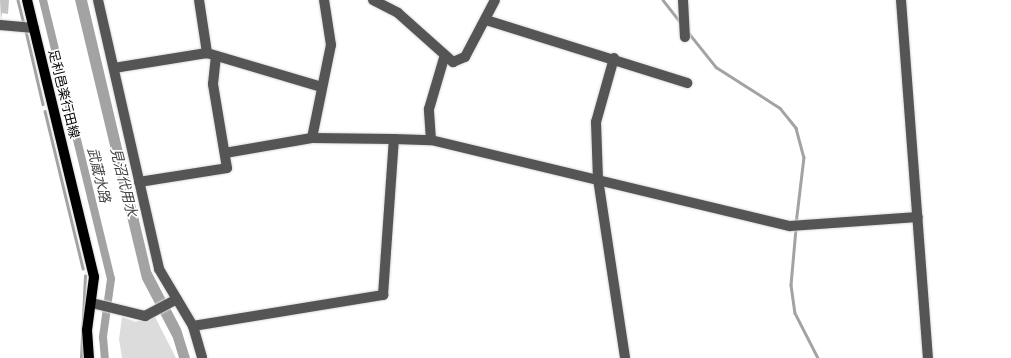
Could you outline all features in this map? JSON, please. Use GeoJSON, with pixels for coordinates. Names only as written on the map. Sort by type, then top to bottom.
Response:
{"type":"FeatureCollection","features":[{"type":"Feature","properties":{"kind":"main road","name":"足利邑楽行田線"},"geometry":{"type":"LineString","coordinates":[[27,0],[27,28],[94,277],[96,304],[87,330],[89,358]]}},
{"type":"Feature","properties":{"kind":"street"},"geometry":{"type":"LineString","coordinates":[[98,0],[159,269],[193,326],[202,358]]}},
{"type":"Feature","properties":{"kind":"street"},"geometry":{"type":"LineString","coordinates":[[139,182],[228,168],[213,84],[212,55],[199,0]]}},
{"type":"Feature","properties":{"kind":"street"},"geometry":{"type":"LineString","coordinates":[[312,138],[331,45],[324,0]]}},
{"type":"Feature","properties":{"kind":"street"},"geometry":{"type":"LineString","coordinates":[[373,0],[398,13],[444,58],[453,62],[465,57],[486,20],[495,0]]}},
{"type":"Feature","properties":{"kind":"street"},"geometry":{"type":"LineString","coordinates":[[682,0],[685,31]]}},
{"type":"Feature","properties":{"kind":"street"},"geometry":{"type":"LineString","coordinates":[[901,0],[928,358]]}},
{"type":"Feature","properties":{"kind":"street"},"geometry":{"type":"LineString","coordinates":[[486,20],[614,58],[687,83]]}},
{"type":"Feature","properties":{"kind":"street"},"geometry":{"type":"LineString","coordinates":[[0,25],[27,28]]}},
{"type":"Feature","properties":{"kind":"street"},"geometry":{"type":"LineString","coordinates":[[114,68],[212,55],[322,87]]}},
{"type":"Feature","properties":{"kind":"street"},"geometry":{"type":"LineString","coordinates":[[431,140],[429,109],[444,58]]}},
{"type":"Feature","properties":{"kind":"street"},"geometry":{"type":"LineString","coordinates":[[614,58],[596,122],[598,179],[625,358]]}},
{"type":"Feature","properties":{"kind":"street"},"geometry":{"type":"LineString","coordinates":[[225,153],[312,138],[394,138],[431,140],[790,226],[918,217]]}},
{"type":"Feature","properties":{"kind":"street"},"geometry":{"type":"LineString","coordinates":[[193,326],[384,295],[394,138]]}},
{"type":"Feature","properties":{"kind":"street"},"geometry":{"type":"LineString","coordinates":[[96,304],[145,316],[176,299]]}},
{"type":"Feature","properties":{"kind":"shaded area"},"geometry":{"type":"Polygon","coordinates":[[[154,315],[176,358],[122,358],[119,339],[122,317],[136,322],[154,315]]]}},
{"type":"Feature","properties":{"kind":"water","name":"見沼代用水"},"geometry":{"type":"Polygon","coordinates":[[[75,0],[87,0],[151,271],[181,329],[190,358],[179,358],[173,338],[142,279],[75,0]]]}},
{"type":"Feature","properties":{"kind":"building"},"geometry":{"type":"Polygon","coordinates":[[[0,0],[9,0],[8,14],[2,13],[1,21],[0,0]]]}},
{"type":"Feature","properties":{"kind":"waterway"},"geometry":{"type":"LineString","coordinates":[[18,0],[24,24]]}},
{"type":"Feature","properties":{"kind":"waterway","name":"武蔵水路"},"geometry":{"type":"LineString","coordinates":[[43,0],[111,279],[103,337],[105,358]]}},
{"type":"Feature","properties":{"kind":"waterway"},"geometry":{"type":"LineString","coordinates":[[663,0],[681,23]]}},
{"type":"Feature","properties":{"kind":"waterway"},"geometry":{"type":"LineString","coordinates":[[26,31],[43,104]]}},
{"type":"Feature","properties":{"kind":"waterway"},"geometry":{"type":"LineString","coordinates":[[688,32],[716,67],[780,108],[796,128],[804,157],[796,224]]}},
{"type":"Feature","properties":{"kind":"waterway"},"geometry":{"type":"LineString","coordinates":[[45,111],[83,268]]}},
{"type":"Feature","properties":{"kind":"waterway"},"geometry":{"type":"LineString","coordinates":[[796,229],[791,285],[795,313],[818,358]]}},
{"type":"Feature","properties":{"kind":"waterway"},"geometry":{"type":"LineString","coordinates":[[81,358],[85,276]]}}]}
